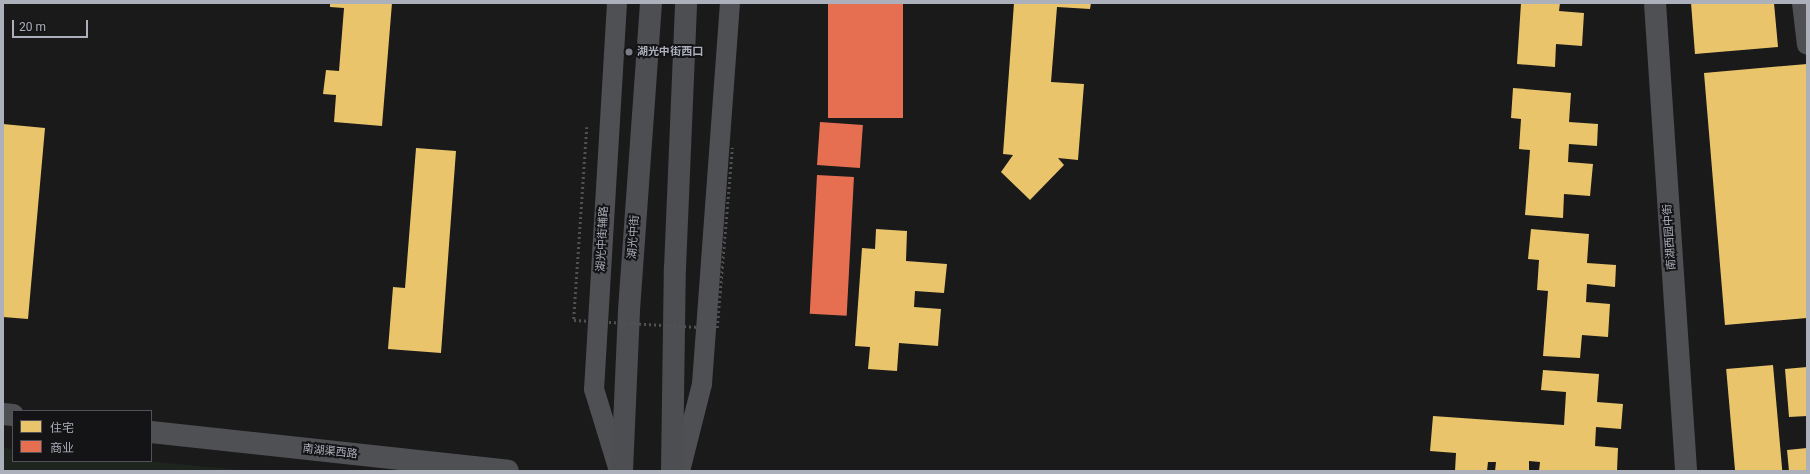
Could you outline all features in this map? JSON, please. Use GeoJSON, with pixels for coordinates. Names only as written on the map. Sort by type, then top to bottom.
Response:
{"type":"FeatureCollection","features":[{"type":"Feature","properties":{"kind":"main road","name":"湖光中街"},"geometry":{"type":"LineString","coordinates":[[620,471],[629,310],[651,3]]}},
{"type":"Feature","properties":{"kind":"main road"},"geometry":{"type":"LineString","coordinates":[[672,471],[675,268],[686,3]]}},
{"type":"Feature","properties":{"kind":"street","name":"湖光中街辅路"},"geometry":{"type":"LineString","coordinates":[[617,3],[594,389],[620,471]]}},
{"type":"Feature","properties":{"kind":"street"},"geometry":{"type":"LineString","coordinates":[[680,471],[702,384],[730,3]]}},
{"type":"Feature","properties":{"kind":"street","name":"南湖西园中街"},"geometry":{"type":"LineString","coordinates":[[1655,3],[1686,471]]}},
{"type":"Feature","properties":{"kind":"street"},"geometry":{"type":"LineString","coordinates":[[1802,3],[1807,45]]}},
{"type":"Feature","properties":{"kind":"street","name":"南湖渠西路"},"geometry":{"type":"LineString","coordinates":[[152,432],[508,471]]}},
{"type":"Feature","properties":{"kind":"path"},"geometry":{"type":"LineString","coordinates":[[587,127],[574,320],[717,328],[732,148]]}},
{"type":"Feature","properties":{"kind":"shaded area"},"geometry":{"type":"Polygon","coordinates":[[[3,448],[12,449],[12,462],[152,462],[253,471],[3,471],[3,448]]]}},
{"type":"Feature","properties":{"kind":"building: 住宅"},"geometry":{"type":"Polygon","coordinates":[[[330,3],[392,3],[382,126],[334,122],[336,95],[323,94],[326,70],[339,71],[344,8],[330,7],[330,3]]]}},
{"type":"Feature","properties":{"kind":"building: 住宅"},"geometry":{"type":"Polygon","coordinates":[[[1014,3],[1091,3],[1090,9],[1057,7],[1051,82],[1084,84],[1078,160],[1058,158],[1064,165],[1030,200],[1001,172],[1013,155],[1003,154],[1014,3]]]}},
{"type":"Feature","properties":{"kind":"building: 住宅"},"geometry":{"type":"Polygon","coordinates":[[[1521,3],[1560,3],[1559,11],[1584,13],[1582,46],[1556,44],[1555,67],[1517,64],[1521,3]]]}},
{"type":"Feature","properties":{"kind":"building: 住宅"},"geometry":{"type":"Polygon","coordinates":[[[1691,3],[1774,3],[1778,47],[1695,54],[1691,3]]]}},
{"type":"Feature","properties":{"kind":"building: 住宅"},"geometry":{"type":"Polygon","coordinates":[[[1807,64],[1807,318],[1725,325],[1704,73],[1807,64]]]}},
{"type":"Feature","properties":{"kind":"building: 住宅"},"geometry":{"type":"Polygon","coordinates":[[[1513,88],[1571,93],[1569,122],[1598,124],[1597,146],[1569,144],[1568,162],[1593,164],[1590,196],[1564,194],[1563,218],[1525,215],[1530,150],[1519,149],[1521,119],[1511,118],[1513,88]]]}},
{"type":"Feature","properties":{"kind":"building: 住宅"},"geometry":{"type":"Polygon","coordinates":[[[3,124],[45,128],[28,319],[3,317],[3,124]]]}},
{"type":"Feature","properties":{"kind":"building: 住宅"},"geometry":{"type":"Polygon","coordinates":[[[416,148],[456,151],[441,353],[388,349],[393,287],[405,288],[416,148]]]}},
{"type":"Feature","properties":{"kind":"building: 住宅"},"geometry":{"type":"Polygon","coordinates":[[[876,229],[907,231],[906,261],[947,264],[944,293],[915,291],[914,307],[941,309],[938,346],[899,343],[897,371],[868,369],[870,347],[855,346],[862,248],[875,249],[876,229]]]}},
{"type":"Feature","properties":{"kind":"building: 住宅"},"geometry":{"type":"Polygon","coordinates":[[[1531,229],[1589,234],[1587,263],[1616,265],[1615,287],[1587,284],[1586,302],[1610,304],[1608,337],[1582,335],[1580,358],[1543,356],[1548,291],[1537,290],[1539,260],[1528,259],[1531,229]]]}},
{"type":"Feature","properties":{"kind":"building: 住宅"},"geometry":{"type":"Polygon","coordinates":[[[1773,365],[1782,471],[1735,471],[1726,369],[1773,365]]]}},
{"type":"Feature","properties":{"kind":"building: 住宅"},"geometry":{"type":"Polygon","coordinates":[[[1807,367],[1807,416],[1789,417],[1785,369],[1807,367]]]}},
{"type":"Feature","properties":{"kind":"building: 住宅"},"geometry":{"type":"Polygon","coordinates":[[[1543,370],[1599,374],[1597,402],[1623,404],[1621,429],[1596,427],[1595,446],[1618,448],[1617,471],[1539,471],[1540,462],[1529,461],[1529,471],[1495,471],[1496,462],[1488,462],[1487,471],[1455,471],[1456,453],[1430,451],[1433,416],[1564,425],[1566,392],[1541,390],[1543,370]]]}},
{"type":"Feature","properties":{"kind":"building: 住宅"},"geometry":{"type":"Polygon","coordinates":[[[1807,448],[1807,471],[1789,471],[1787,450],[1807,448]]]}},
{"type":"Feature","properties":{"kind":"building: 商业"},"geometry":{"type":"Polygon","coordinates":[[[828,3],[903,3],[903,118],[828,118],[828,3]]]}},
{"type":"Feature","properties":{"kind":"building: 商业"},"geometry":{"type":"Polygon","coordinates":[[[820,122],[863,125],[860,168],[817,165],[820,122]]]}},
{"type":"Feature","properties":{"kind":"building: 商业"},"geometry":{"type":"Polygon","coordinates":[[[817,175],[854,177],[847,316],[810,314],[817,175]]]}},
{"type":"Feature","properties":{"kind":"place","name":"湖光中街西口"},"geometry":{"type":"Point","coordinates":[629,52]}}]}
